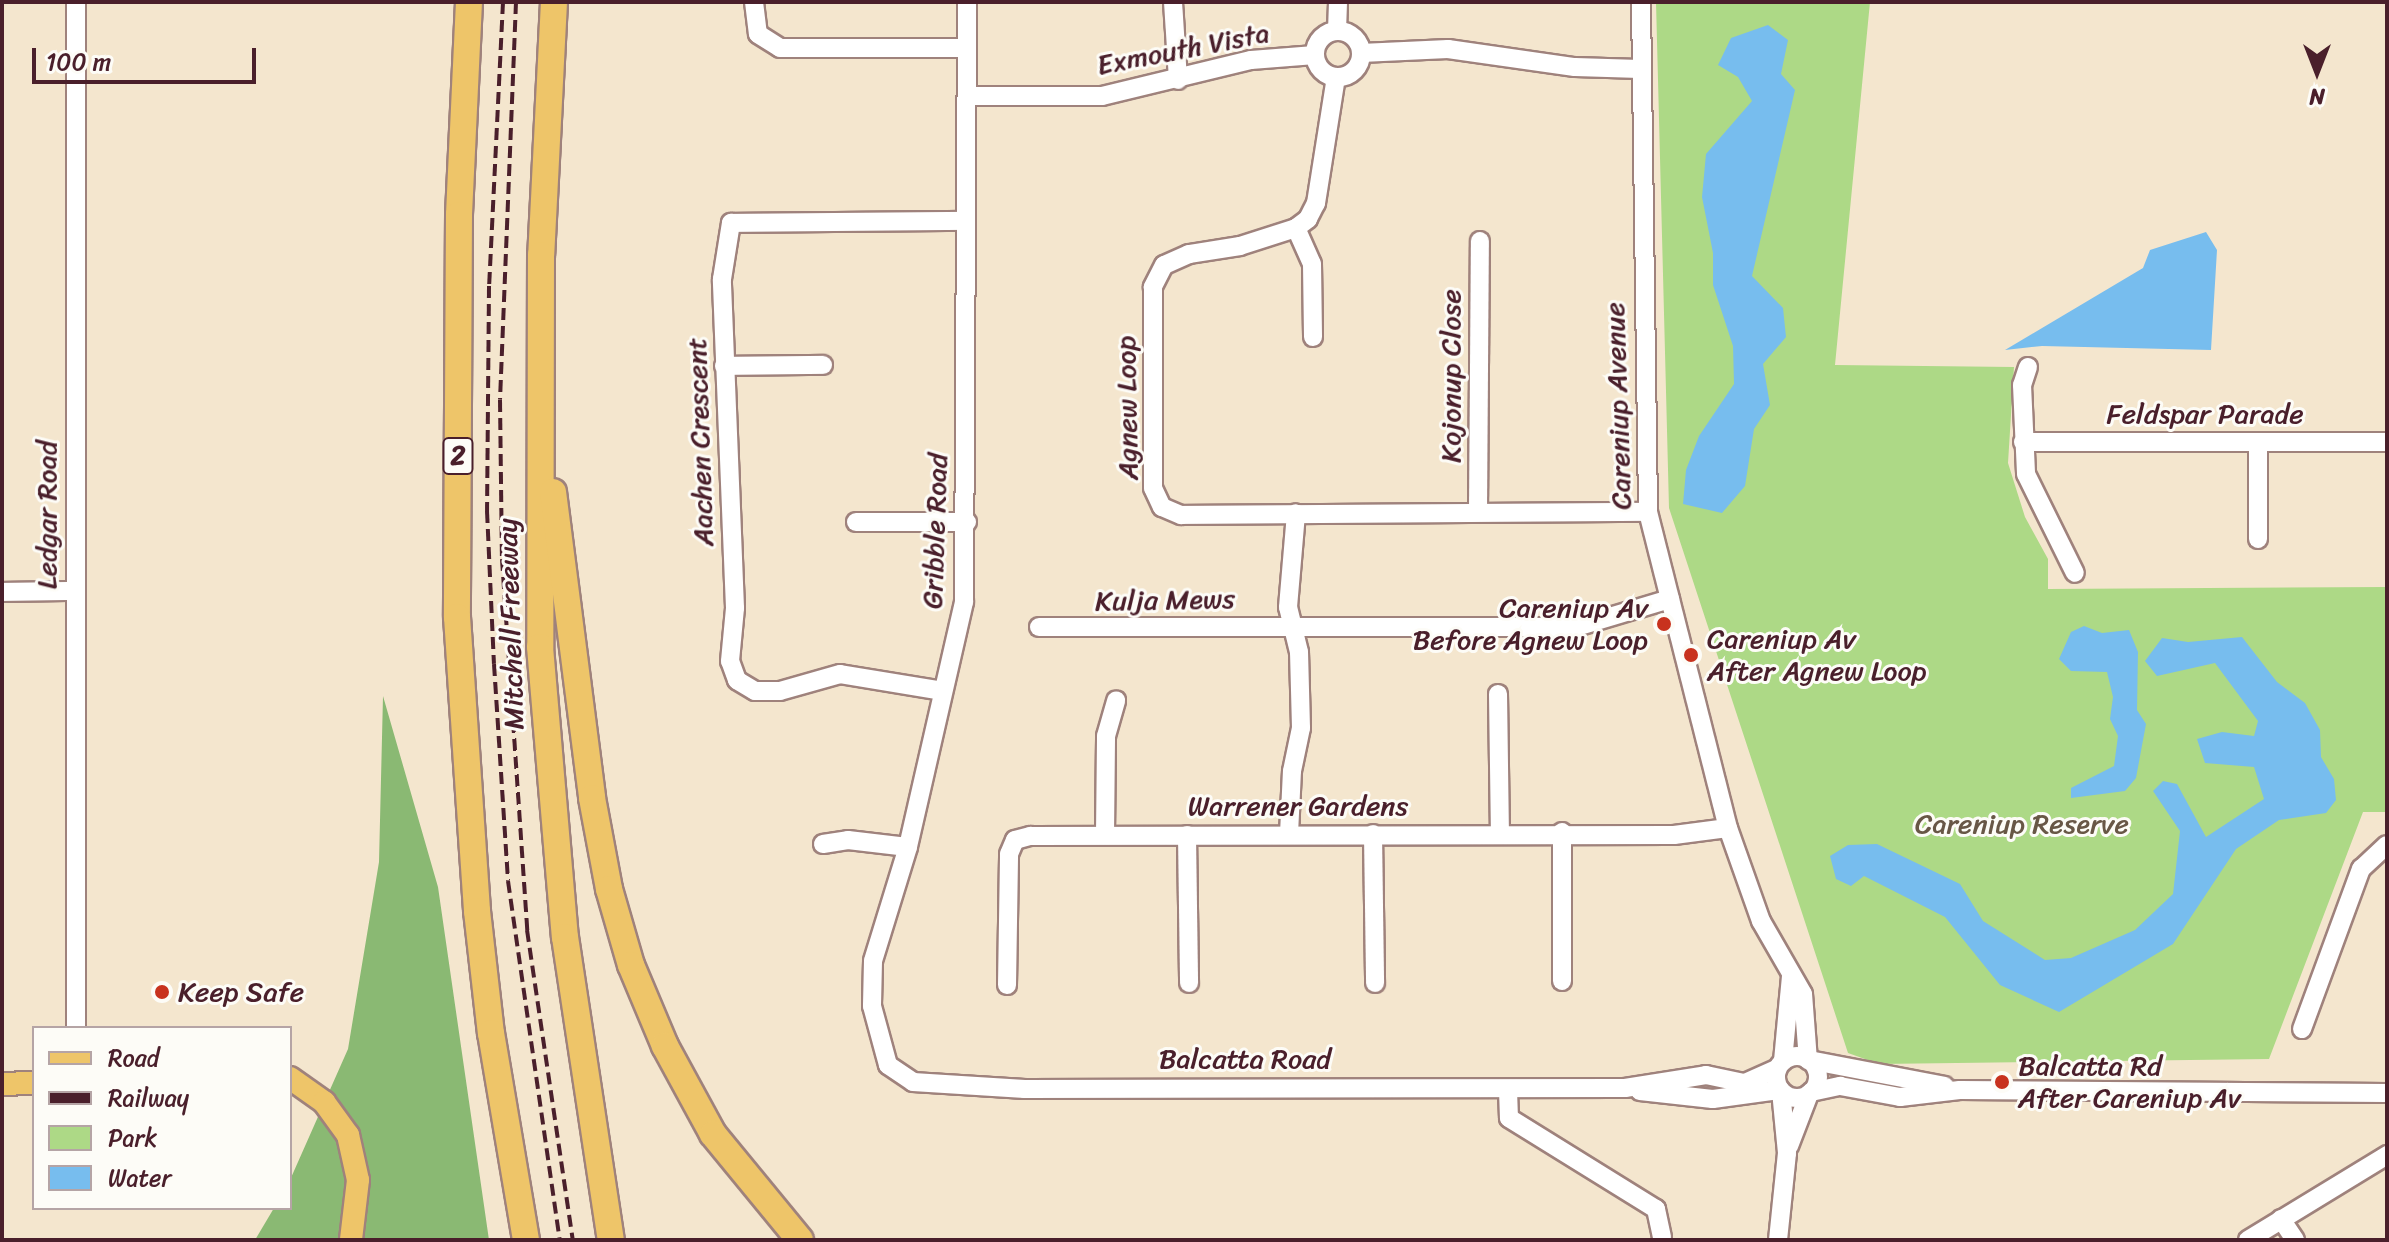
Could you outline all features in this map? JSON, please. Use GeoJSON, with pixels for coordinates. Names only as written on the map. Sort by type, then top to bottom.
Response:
{"type":"FeatureCollection","features":[{"type":"Feature","properties":{"kind":"highway","name":"Mitchell Freeway"},"geometry":{"type":"LineString","coordinates":[[469,2],[459,215],[457,617],[477,911],[509,1150],[526,1240]]}},
{"type":"Feature","properties":{"kind":"highway","name":"Mitchell Freeway"},"geometry":{"type":"LineString","coordinates":[[554,2],[540,385],[538,592],[549,779],[569,968],[611,1240]]}},
{"type":"Feature","properties":{"kind":"highway"},"geometry":{"type":"LineString","coordinates":[[540,385],[592,798],[609,889],[631,965],[665,1046],[713,1134],[800,1240]]}},
{"type":"Feature","properties":{"kind":"highway"},"geometry":{"type":"LineString","coordinates":[[509,1150],[517,1240]]}},
{"type":"Feature","properties":{"kind":"main road"},"geometry":{"type":"LineString","coordinates":[[292,1079],[324,1102],[348,1135],[358,1180],[351,1240]]}},
{"type":"Feature","properties":{"kind":"main road"},"geometry":{"type":"LineString","coordinates":[[2,1084],[32,1083]]}},
{"type":"Feature","properties":{"kind":"street","name":"Ledgar Road"},"geometry":{"type":"LineString","coordinates":[[76,2],[76,1026]]}},
{"type":"Feature","properties":{"kind":"street"},"geometry":{"type":"LineString","coordinates":[[754,2],[758,34],[780,48],[967,48]]}},
{"type":"Feature","properties":{"kind":"street","name":"Gribble Road"},"geometry":{"type":"LineString","coordinates":[[880,1050],[872,1006],[873,961],[908,847],[964,602],[967,522],[967,2]]}},
{"type":"Feature","properties":{"kind":"street"},"geometry":{"type":"LineString","coordinates":[[1173,2],[1178,80]]}},
{"type":"Feature","properties":{"kind":"street"},"geometry":{"type":"LineString","coordinates":[[1337,31],[1338,2]]}},
{"type":"Feature","properties":{"kind":"street","name":"Careniup Avenue"},"geometry":{"type":"LineString","coordinates":[[1641,2],[1648,512],[1728,828],[1761,921],[1803,994],[1809,1060]]}},
{"type":"Feature","properties":{"kind":"street"},"geometry":{"type":"LineString","coordinates":[[1337,31],[1354,38],[1361,53],[1357,68],[1336,77],[1321,70],[1315,55],[1319,41],[1337,31]]}},
{"type":"Feature","properties":{"kind":"street"},"geometry":{"type":"LineString","coordinates":[[1361,53],[1448,49],[1575,67],[1640,69]]}},
{"type":"Feature","properties":{"kind":"street","name":"Exmouth Vista"},"geometry":{"type":"LineString","coordinates":[[967,96],[1102,96],[1251,60],[1315,55]]}},
{"type":"Feature","properties":{"kind":"street"},"geometry":{"type":"LineString","coordinates":[[1313,337],[1314,279],[1296,228],[1316,203],[1336,77]]}},
{"type":"Feature","properties":{"kind":"street","name":"Aachen Crescent"},"geometry":{"type":"LineString","coordinates":[[943,691],[840,674],[780,691],[755,691],[737,680],[730,661],[735,608],[722,279],[731,223],[966,221]]}},
{"type":"Feature","properties":{"kind":"street","name":"Agnew Loop"},"geometry":{"type":"LineString","coordinates":[[1296,228],[1240,246],[1189,254],[1164,265],[1153,287],[1153,488],[1162,507],[1181,515],[1648,512]]}},
{"type":"Feature","properties":{"kind":"street","name":"Kojonup Close"},"geometry":{"type":"LineString","coordinates":[[1478,512],[1480,241]]}},
{"type":"Feature","properties":{"kind":"street"},"geometry":{"type":"LineString","coordinates":[[724,366],[823,365]]}},
{"type":"Feature","properties":{"kind":"street"},"geometry":{"type":"LineString","coordinates":[[2028,367],[2022,385],[2026,474],[2075,573]]}},
{"type":"Feature","properties":{"kind":"street","name":"Feldspar Parade"},"geometry":{"type":"LineString","coordinates":[[2023,442],[2387,442]]}},
{"type":"Feature","properties":{"kind":"street"},"geometry":{"type":"LineString","coordinates":[[2258,442],[2258,539]]}},
{"type":"Feature","properties":{"kind":"street"},"geometry":{"type":"LineString","coordinates":[[1289,834],[1302,684],[1291,627],[1288,574],[1296,513]]}},
{"type":"Feature","properties":{"kind":"street"},"geometry":{"type":"LineString","coordinates":[[856,522],[967,522]]}},
{"type":"Feature","properties":{"kind":"street"},"geometry":{"type":"LineString","coordinates":[[2,592],[75,591]]}},
{"type":"Feature","properties":{"kind":"street","name":"Kulja Mews"},"geometry":{"type":"LineString","coordinates":[[1039,627],[1576,627],[1670,599]]}},
{"type":"Feature","properties":{"kind":"street"},"geometry":{"type":"LineString","coordinates":[[1498,694],[1500,833]]}},
{"type":"Feature","properties":{"kind":"street"},"geometry":{"type":"LineString","coordinates":[[1105,835],[1106,736],[1116,700]]}},
{"type":"Feature","properties":{"kind":"street","name":"Warrener Gardens"},"geometry":{"type":"LineString","coordinates":[[1007,985],[1009,854],[1015,840],[1105,835],[1562,832],[1674,835],[1728,828]]}},
{"type":"Feature","properties":{"kind":"street"},"geometry":{"type":"LineString","coordinates":[[1562,832],[1562,981]]}},
{"type":"Feature","properties":{"kind":"street"},"geometry":{"type":"LineString","coordinates":[[1373,834],[1375,983]]}},
{"type":"Feature","properties":{"kind":"street"},"geometry":{"type":"LineString","coordinates":[[1187,835],[1189,983]]}},
{"type":"Feature","properties":{"kind":"street"},"geometry":{"type":"LineString","coordinates":[[823,844],[848,840],[908,847]]}},
{"type":"Feature","properties":{"kind":"street"},"geometry":{"type":"LineString","coordinates":[[2302,1029],[2361,869],[2387,845]]}},
{"type":"Feature","properties":{"kind":"street"},"geometry":{"type":"LineString","coordinates":[[1778,1240],[1787,1153],[1780,1065],[1791,976]]}},
{"type":"Feature","properties":{"kind":"street","name":"Balcatta Road"},"geometry":{"type":"LineString","coordinates":[[880,1050],[898,1075],[937,1084],[1025,1089],[1625,1088],[1713,1099],[1780,1090]]}},
{"type":"Feature","properties":{"kind":"street"},"geometry":{"type":"LineString","coordinates":[[1780,1065],[1797,1056],[1960,1090]]}},
{"type":"Feature","properties":{"kind":"street"},"geometry":{"type":"LineString","coordinates":[[1787,1153],[1818,1077],[1809,1060]]}},
{"type":"Feature","properties":{"kind":"street","name":"Balcatta Road"},"geometry":{"type":"LineString","coordinates":[[1625,1088],[1706,1075],[1745,1083],[1780,1065]]}},
{"type":"Feature","properties":{"kind":"street"},"geometry":{"type":"LineString","coordinates":[[1780,1090],[1794,1098],[1853,1087],[1900,1097],[1960,1090],[2387,1093]]}},
{"type":"Feature","properties":{"kind":"street"},"geometry":{"type":"LineString","coordinates":[[1508,1090],[1509,1118],[1656,1209],[1662,1237]]}},
{"type":"Feature","properties":{"kind":"street"},"geometry":{"type":"LineString","coordinates":[[2248,1240],[2387,1155]]}},
{"type":"Feature","properties":{"kind":"street"},"geometry":{"type":"LineString","coordinates":[[2281,1219],[2295,1240]]}},
{"type":"Feature","properties":{"kind":"green space","name":"Careniup Reserve"},"geometry":{"type":"Polygon","coordinates":[[[1656,2],[1870,2],[1835,365],[2014,367],[2008,463],[2025,517],[2048,559],[2048,589],[2387,587],[2387,812],[2363,812],[2269,1059],[1879,1064],[1848,1053],[1669,508],[1656,2]]]}},
{"type":"Feature","properties":{"kind":"green space"},"geometry":{"type":"Polygon","coordinates":[[[383,696],[438,887],[489,1240],[255,1240],[273,1210],[292,1210],[292,1175],[348,1049],[379,862],[383,696]]]}},
{"type":"Feature","properties":{"kind":"water"},"geometry":{"type":"Polygon","coordinates":[[[1768,25],[1788,40],[1781,74],[1795,90],[1752,276],[1783,308],[1786,337],[1763,364],[1770,405],[1754,429],[1745,486],[1722,513],[1683,504],[1686,470],[1699,436],[1734,384],[1733,346],[1713,285],[1713,253],[1702,197],[1706,154],[1752,101],[1738,77],[1718,65],[1731,38],[1768,25]]]}},
{"type":"Feature","properties":{"kind":"water"},"geometry":{"type":"Polygon","coordinates":[[[2206,232],[2217,250],[2211,350],[2042,346],[2005,350],[2143,268],[2150,250],[2206,232]]]}},
{"type":"Feature","properties":{"kind":"water"},"geometry":{"type":"Polygon","coordinates":[[[2084,626],[2102,633],[2129,630],[2138,652],[2137,710],[2146,724],[2136,778],[2125,791],[2071,798],[2071,788],[2114,766],[2118,736],[2110,719],[2113,697],[2107,672],[2071,671],[2059,659],[2071,632],[2084,626]]]}},
{"type":"Feature","properties":{"kind":"water"},"geometry":{"type":"Polygon","coordinates":[[[2242,637],[2277,682],[2305,703],[2320,730],[2321,757],[2334,779],[2336,800],[2326,813],[2279,820],[2236,849],[2173,944],[2059,1012],[2000,985],[1945,917],[1864,876],[1851,886],[1836,879],[1830,856],[1848,845],[1877,844],[1960,884],[1983,921],[2045,960],[2071,958],[2135,930],[2173,894],[2180,831],[2153,791],[2163,781],[2177,784],[2206,837],[2264,799],[2254,767],[2205,763],[2197,739],[2222,732],[2254,736],[2258,721],[2215,663],[2157,676],[2145,661],[2162,638],[2188,642],[2242,637]]]}},
{"type":"Feature","properties":{"kind":"railway"},"geometry":{"type":"LineString","coordinates":[[503,2],[489,286],[487,511],[494,664],[508,881],[560,1240]]}},
{"type":"Feature","properties":{"kind":"railway"},"geometry":{"type":"LineString","coordinates":[[516,2],[500,400],[502,559],[527,930],[573,1240]]}},
{"type":"Feature","properties":{"kind":"place","name":"Careniup Av Before Agnew Loop"},"geometry":{"type":"Point","coordinates":[1664,624]}},
{"type":"Feature","properties":{"kind":"place","name":"Careniup Av After Agnew Loop"},"geometry":{"type":"Point","coordinates":[1691,655]}},
{"type":"Feature","properties":{"kind":"place","name":"Keep Safe"},"geometry":{"type":"Point","coordinates":[162,992]}},
{"type":"Feature","properties":{"kind":"place","name":"Balcatta Rd After Careniup Av"},"geometry":{"type":"Point","coordinates":[2002,1082]}}]}
